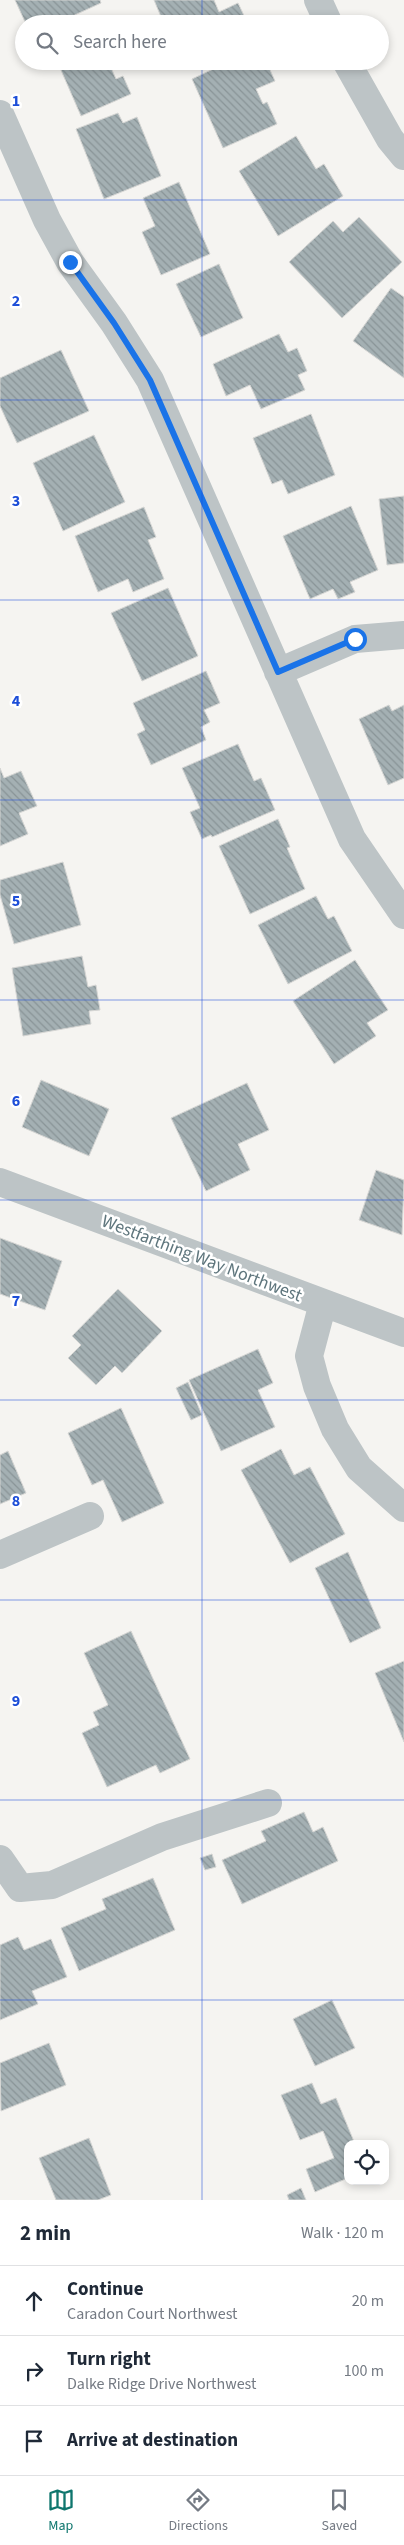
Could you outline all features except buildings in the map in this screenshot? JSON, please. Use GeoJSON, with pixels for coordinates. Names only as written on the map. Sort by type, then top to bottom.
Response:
{"type":"FeatureCollection","features":[{"type":"Feature","properties":{"kind":"street"},"geometry":{"type":"LineString","coordinates":[[318,0],[325,15]]}},
{"type":"Feature","properties":{"kind":"street"},"geometry":{"type":"LineString","coordinates":[[351,70],[390,140],[404,156]]}},
{"type":"Feature","properties":{"kind":"street"},"geometry":{"type":"LineString","coordinates":[[0,114],[47,220],[70,262],[114,323],[150,380],[352,839],[404,915]]}},
{"type":"Feature","properties":{"kind":"street"},"geometry":{"type":"LineString","coordinates":[[278,672],[355,639],[404,635]]}},
{"type":"Feature","properties":{"kind":"street","name":"Westfarthing Way Northwest"},"geometry":{"type":"LineString","coordinates":[[0,1182],[404,1333]]}},
{"type":"Feature","properties":{"kind":"street"},"geometry":{"type":"LineString","coordinates":[[323,1303],[309,1356],[316,1386],[335,1429],[359,1468],[404,1508]]}},
{"type":"Feature","properties":{"kind":"street"},"geometry":{"type":"LineString","coordinates":[[0,1556],[90,1516]]}},
{"type":"Feature","properties":{"kind":"street"},"geometry":{"type":"LineString","coordinates":[[0,1859],[20,1888],[52,1884],[162,1837],[268,1803]]}},
{"type":"Feature","properties":{"kind":"route"},"geometry":{"type":"LineString","coordinates":[[70,262],[114,323],[150,380],[278,672],[355,639]]}}]}
